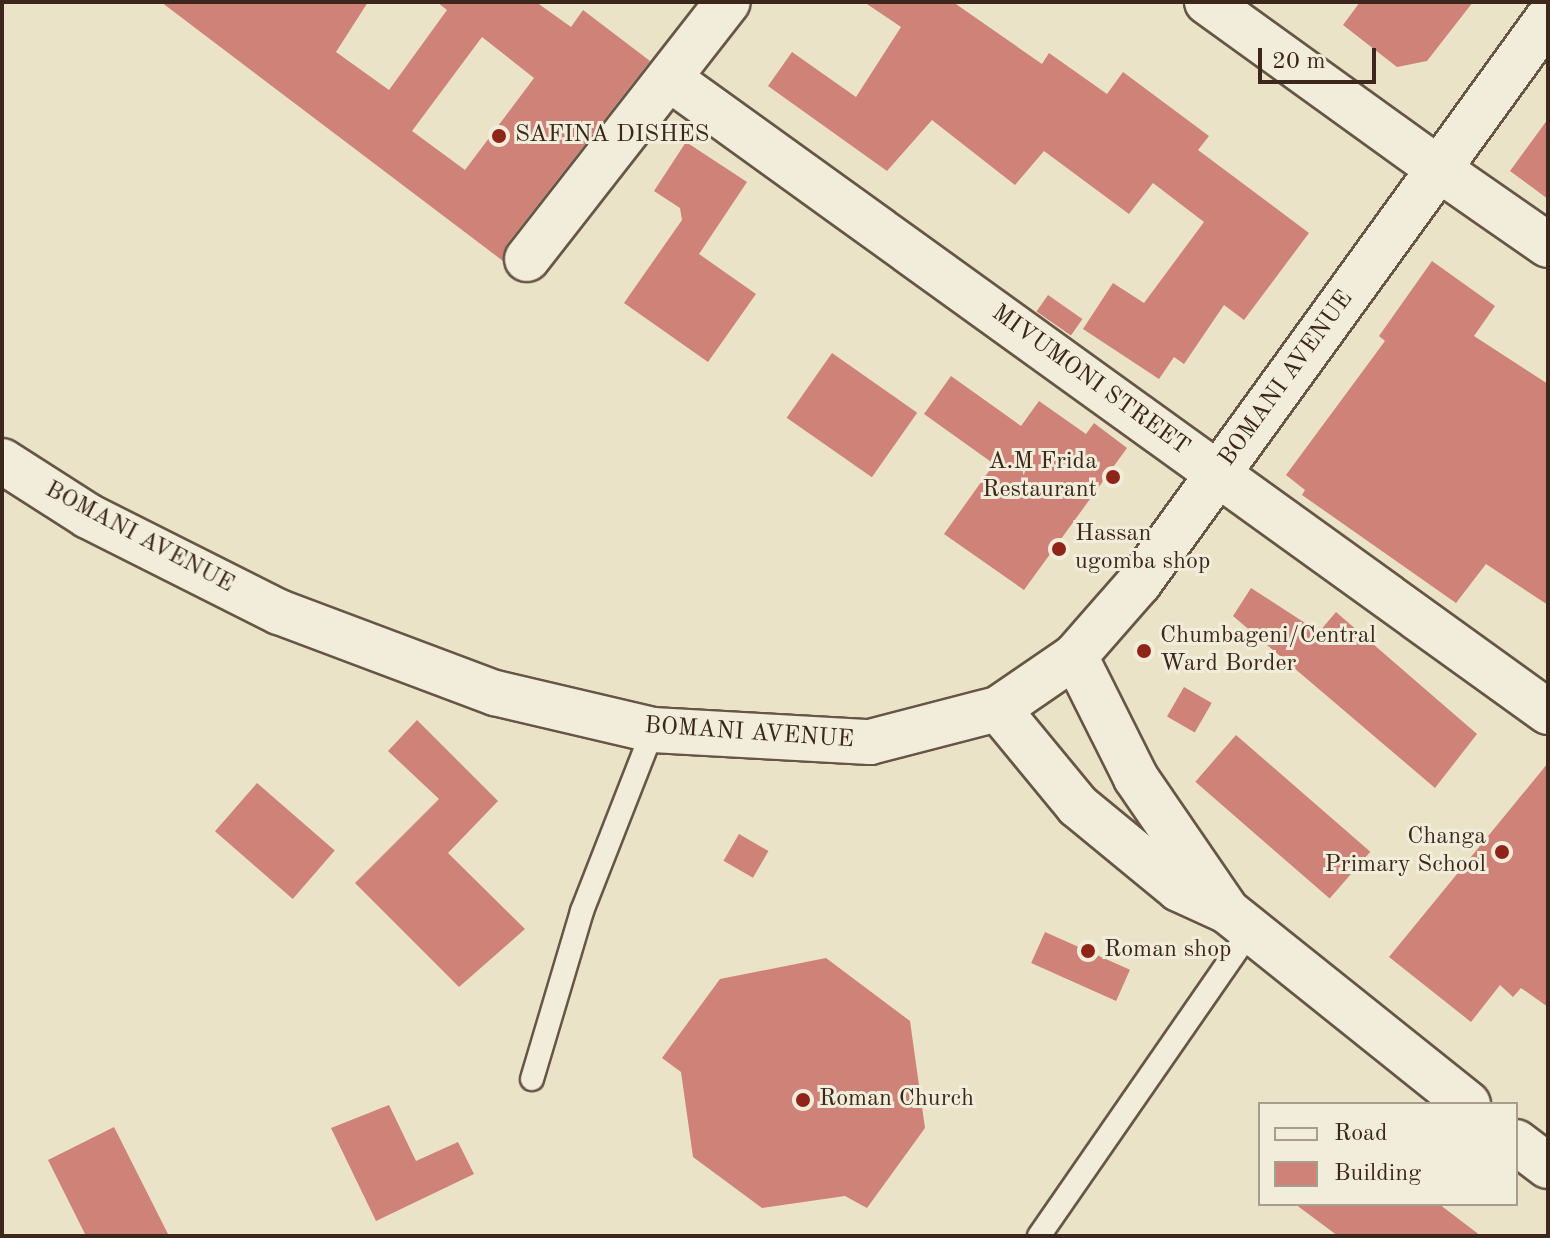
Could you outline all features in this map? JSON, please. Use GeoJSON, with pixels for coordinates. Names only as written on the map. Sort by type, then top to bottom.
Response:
{"type":"FeatureCollection","features":[{"type":"Feature","properties":{"kind":"street"},"geometry":{"type":"LineString","coordinates":[[527,259],[728,2]]}},
{"type":"Feature","properties":{"kind":"street"},"geometry":{"type":"LineString","coordinates":[[1207,2],[1548,245]]}},
{"type":"Feature","properties":{"kind":"street","name":"BOMANI AVENUE"},"geometry":{"type":"LineString","coordinates":[[2,461],[88,516],[279,612],[495,693],[653,730],[870,742],[998,709],[1075,656],[1219,473],[1548,18]]}},
{"type":"Feature","properties":{"kind":"street","name":"MIVUMONI STREET"},"geometry":{"type":"LineString","coordinates":[[670,79],[1548,712]]}},
{"type":"Feature","properties":{"kind":"street"},"geometry":{"type":"LineString","coordinates":[[1075,656],[1136,778],[1239,920]]}},
{"type":"Feature","properties":{"kind":"street"},"geometry":{"type":"LineString","coordinates":[[998,709],[1078,806],[1179,889],[1239,920],[1466,1102]]}},
{"type":"Feature","properties":{"kind":"lane"},"geometry":{"type":"LineString","coordinates":[[532,1079],[582,911],[653,730]]}},
{"type":"Feature","properties":{"kind":"lane"},"geometry":{"type":"LineString","coordinates":[[1039,1236],[1239,920]]}},
{"type":"Feature","properties":{"kind":"building"},"geometry":{"type":"Polygon","coordinates":[[[161,2],[368,2],[336,52],[389,90],[447,10],[437,2],[536,2],[571,27],[583,10],[650,61],[507,244],[503,261],[161,2]],[[482,37],[412,131],[465,170],[534,78],[482,37]]]}},
{"type":"Feature","properties":{"kind":"building"},"geometry":{"type":"Polygon","coordinates":[[[864,2],[953,2],[1042,64],[1049,53],[1107,94],[1123,72],[1209,136],[1198,150],[1309,233],[1244,320],[1224,305],[1184,364],[1174,357],[1159,379],[1083,329],[1113,283],[1144,303],[1204,222],[1153,183],[1129,214],[1044,151],[1015,185],[932,120],[887,171],[768,86],[792,52],[856,97],[901,27],[864,2]]]}},
{"type":"Feature","properties":{"kind":"building"},"geometry":{"type":"Polygon","coordinates":[[[1360,2],[1473,2],[1427,61],[1397,67],[1343,25],[1360,2]]]}},
{"type":"Feature","properties":{"kind":"building"},"geometry":{"type":"Polygon","coordinates":[[[1548,119],[1548,199],[1510,171],[1548,119]]]}},
{"type":"Feature","properties":{"kind":"building"},"geometry":{"type":"Polygon","coordinates":[[[686,142],[747,182],[699,254],[756,294],[708,362],[624,303],[682,220],[680,208],[654,191],[686,142]]]}},
{"type":"Feature","properties":{"kind":"building"},"geometry":{"type":"Polygon","coordinates":[[[1432,261],[1495,306],[1474,336],[1548,384],[1548,605],[1486,564],[1456,603],[1302,495],[1305,490],[1286,475],[1385,341],[1379,336],[1432,261]]]}},
{"type":"Feature","properties":{"kind":"building"},"geometry":{"type":"Polygon","coordinates":[[[1048,295],[1082,319],[1071,335],[1037,311],[1048,295]]]}},
{"type":"Feature","properties":{"kind":"building"},"geometry":{"type":"Polygon","coordinates":[[[832,353],[917,413],[872,477],[787,418],[832,353]]]}},
{"type":"Feature","properties":{"kind":"building"},"geometry":{"type":"Polygon","coordinates":[[[951,376],[1021,426],[1039,401],[1086,434],[1094,423],[1127,448],[1024,590],[944,534],[994,464],[924,414],[951,376]]]}},
{"type":"Feature","properties":{"kind":"building"},"geometry":{"type":"Polygon","coordinates":[[[1251,588],[1319,632],[1336,612],[1477,734],[1435,788],[1233,616],[1251,588]]]}},
{"type":"Feature","properties":{"kind":"building"},"geometry":{"type":"Polygon","coordinates":[[[1184,687],[1212,703],[1195,732],[1167,716],[1184,687]]]}},
{"type":"Feature","properties":{"kind":"building"},"geometry":{"type":"Polygon","coordinates":[[[417,720],[498,801],[448,853],[525,929],[459,987],[355,883],[439,799],[388,751],[417,720]]]}},
{"type":"Feature","properties":{"kind":"building"},"geometry":{"type":"Polygon","coordinates":[[[1236,735],[1370,852],[1330,899],[1195,782],[1236,735]]]}},
{"type":"Feature","properties":{"kind":"building","name":"Changa Primary School"},"geometry":{"type":"Polygon","coordinates":[[[1548,763],[1548,1007],[1521,988],[1513,997],[1500,985],[1471,1022],[1389,957],[1548,763]]]}},
{"type":"Feature","properties":{"kind":"building"},"geometry":{"type":"Polygon","coordinates":[[[257,783],[335,851],[293,899],[215,831],[257,783]]]}},
{"type":"Feature","properties":{"kind":"building"},"geometry":{"type":"Polygon","coordinates":[[[739,834],[768,851],[753,878],[724,861],[739,834]]]}},
{"type":"Feature","properties":{"kind":"building"},"geometry":{"type":"Polygon","coordinates":[[[1045,932],[1130,970],[1116,1001],[1031,963],[1045,932]]]}},
{"type":"Feature","properties":{"kind":"building","name":"Roman Church"},"geometry":{"type":"Polygon","coordinates":[[[826,958],[910,1021],[925,1128],[867,1208],[845,1196],[762,1208],[693,1157],[681,1072],[662,1058],[720,979],[826,958]]]}},
{"type":"Feature","properties":{"kind":"building"},"geometry":{"type":"Polygon","coordinates":[[[389,1105],[416,1161],[458,1142],[474,1174],[376,1221],[331,1128],[389,1105]]]}},
{"type":"Feature","properties":{"kind":"building"},"geometry":{"type":"Polygon","coordinates":[[[114,1127],[169,1236],[86,1236],[48,1160],[114,1127]]]}},
{"type":"Feature","properties":{"kind":"building"},"geometry":{"type":"Polygon","coordinates":[[[1298,1206],[1442,1206],[1481,1236],[1338,1236],[1298,1206]]]}},
{"type":"Feature","properties":{"kind":"place","name":"SAFINA DISHES"},"geometry":{"type":"Point","coordinates":[499,136]}},
{"type":"Feature","properties":{"kind":"place","name":"A.M Frida Restaurant"},"geometry":{"type":"Point","coordinates":[1113,477]}},
{"type":"Feature","properties":{"kind":"place","name":"Hassan ugomba shop"},"geometry":{"type":"Point","coordinates":[1059,549]}},
{"type":"Feature","properties":{"kind":"place","name":"Chumbageni/Central Ward Border"},"geometry":{"type":"Point","coordinates":[1144,651]}},
{"type":"Feature","properties":{"kind":"place","name":"Changa Primary School"},"geometry":{"type":"Point","coordinates":[1502,852]}},
{"type":"Feature","properties":{"kind":"place","name":"Roman shop"},"geometry":{"type":"Point","coordinates":[1088,951]}},
{"type":"Feature","properties":{"kind":"place","name":"Roman Church"},"geometry":{"type":"Point","coordinates":[803,1100]}}]}
